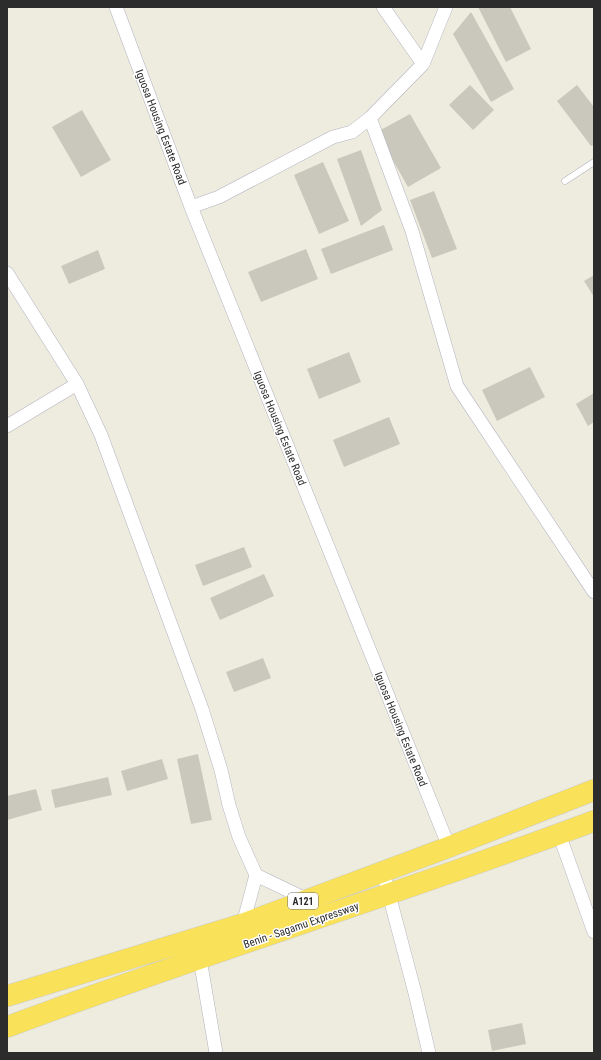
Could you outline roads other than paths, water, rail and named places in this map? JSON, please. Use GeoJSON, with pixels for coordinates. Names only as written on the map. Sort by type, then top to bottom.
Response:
{"type":"FeatureCollection","features":[{"type":"Feature","properties":{"kind":"highway","name":"A121"},"geometry":{"type":"LineString","coordinates":[[7,996],[243,924],[449,847],[594,790]]}},
{"type":"Feature","properties":{"kind":"highway","name":"Benin - Sagamu Expressway"},"geometry":{"type":"LineString","coordinates":[[7,1026],[124,983],[389,895],[594,821]]}},
{"type":"Feature","properties":{"kind":"street","name":"Iguosa Housing Estate Road"},"geometry":{"type":"LineString","coordinates":[[116,7],[191,207],[449,847]]}},
{"type":"Feature","properties":{"kind":"street"},"geometry":{"type":"LineString","coordinates":[[383,7],[423,64]]}},
{"type":"Feature","properties":{"kind":"street"},"geometry":{"type":"LineString","coordinates":[[191,207],[219,197],[333,137],[352,132],[370,118],[423,64],[446,7]]}},
{"type":"Feature","properties":{"kind":"street"},"geometry":{"type":"LineString","coordinates":[[370,118],[412,231],[457,386],[594,592]]}},
{"type":"Feature","properties":{"kind":"street"},"geometry":{"type":"LineString","coordinates":[[7,273],[77,384],[101,435],[202,709],[221,770],[231,812],[239,837],[256,875],[243,924]]}},
{"type":"Feature","properties":{"kind":"street"},"geometry":{"type":"LineString","coordinates":[[7,426],[77,384]]}},
{"type":"Feature","properties":{"kind":"street"},"geometry":{"type":"LineString","coordinates":[[559,834],[594,932]]}},
{"type":"Feature","properties":{"kind":"street"},"geometry":{"type":"LineString","coordinates":[[383,872],[415,993],[429,1053]]}},
{"type":"Feature","properties":{"kind":"street"},"geometry":{"type":"LineString","coordinates":[[256,875],[308,900]]}},
{"type":"Feature","properties":{"kind":"street"},"geometry":{"type":"LineString","coordinates":[[200,959],[216,1053]]}},
{"type":"Feature","properties":{"kind":"lane"},"geometry":{"type":"LineString","coordinates":[[565,180],[594,162]]}}]}
